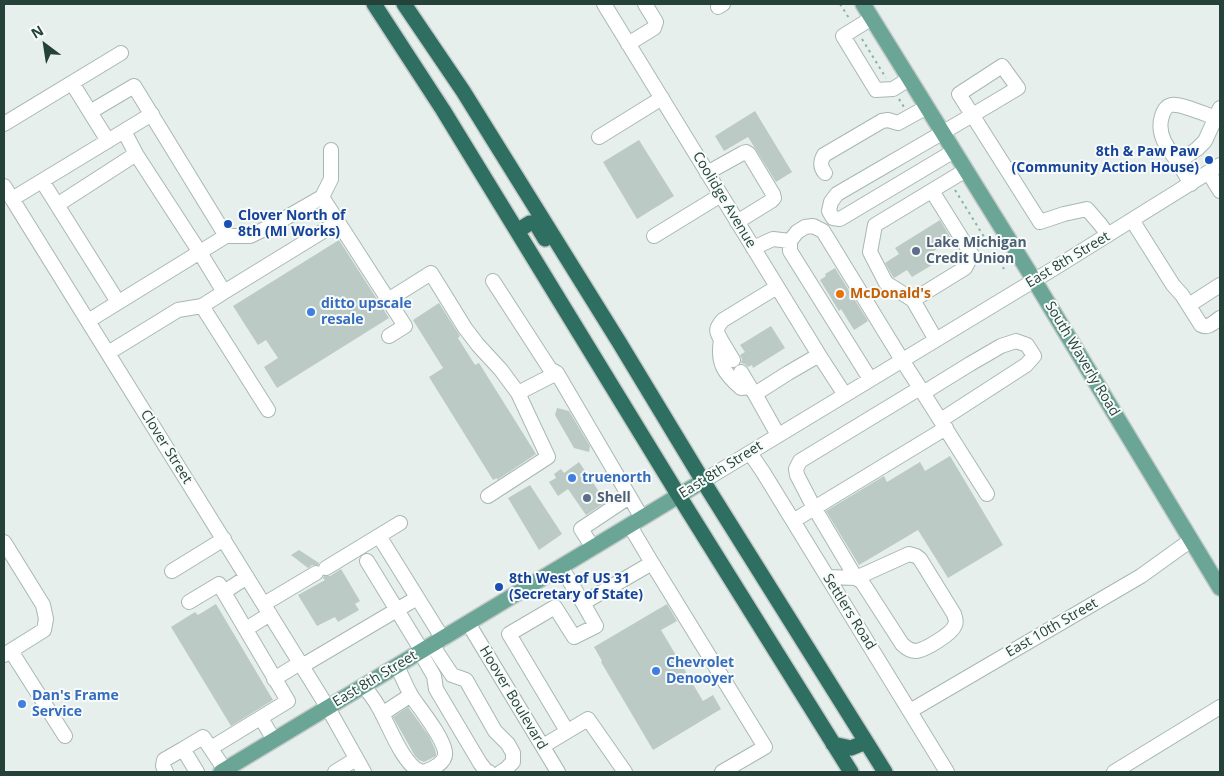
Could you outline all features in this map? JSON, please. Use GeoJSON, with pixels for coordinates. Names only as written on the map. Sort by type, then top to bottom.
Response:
{"type":"FeatureCollection","features":[{"type":"Feature","properties":{"kind":"highway"},"geometry":{"type":"LineString","coordinates":[[362,4],[408,55]]}},
{"type":"Feature","properties":{"kind":"highway"},"geometry":{"type":"LineString","coordinates":[[374,4],[408,55],[851,772]]}},
{"type":"Feature","properties":{"kind":"highway"},"geometry":{"type":"LineString","coordinates":[[404,4],[458,83],[885,772]]}},
{"type":"Feature","properties":{"kind":"highway"},"geometry":{"type":"LineString","coordinates":[[517,231],[530,223],[536,224],[596,322],[619,342]]}},
{"type":"Feature","properties":{"kind":"highway"},"geometry":{"type":"LineString","coordinates":[[833,744],[851,748],[866,742]]}},
{"type":"Feature","properties":{"kind":"main road","name":"South Waverly Road"},"geometry":{"type":"LineString","coordinates":[[863,4],[1034,280],[1220,588]]}},
{"type":"Feature","properties":{"kind":"main road","name":"East 8th Street"},"geometry":{"type":"LineString","coordinates":[[223,771],[704,481]]}},
{"type":"Feature","properties":{"kind":"street","name":"Coolidge Avenue"},"geometry":{"type":"LineString","coordinates":[[604,4],[844,395]]}},
{"type":"Feature","properties":{"kind":"street"},"geometry":{"type":"LineString","coordinates":[[628,44],[654,28],[656,22],[645,4]]}},
{"type":"Feature","properties":{"kind":"street"},"geometry":{"type":"LineString","coordinates":[[872,18],[843,36],[876,90],[893,89],[909,79]]}},
{"type":"Feature","properties":{"kind":"street"},"geometry":{"type":"LineString","coordinates":[[4,124],[122,52]]}},
{"type":"Feature","properties":{"kind":"street"},"geometry":{"type":"LineString","coordinates":[[72,83],[108,141]]}},
{"type":"Feature","properties":{"kind":"street"},"geometry":{"type":"LineString","coordinates":[[90,112],[134,86],[226,236]]}},
{"type":"Feature","properties":{"kind":"street"},"geometry":{"type":"LineString","coordinates":[[599,137],[662,98]]}},
{"type":"Feature","properties":{"kind":"street"},"geometry":{"type":"LineString","coordinates":[[1178,162],[1205,142],[1218,113],[1173,104],[1168,106],[1163,112],[1160,123],[1166,147],[1178,162],[1191,184]]}},
{"type":"Feature","properties":{"kind":"street"},"geometry":{"type":"LineString","coordinates":[[825,173],[820,165],[824,155],[882,121],[888,120],[898,123],[927,107]]}},
{"type":"Feature","properties":{"kind":"street"},"geometry":{"type":"LineString","coordinates":[[12,199],[152,114]]}},
{"type":"Feature","properties":{"kind":"street"},"geometry":{"type":"LineString","coordinates":[[833,218],[829,211],[831,202],[838,194],[973,115],[1040,222],[1087,209],[1108,235]]}},
{"type":"Feature","properties":{"kind":"street"},"geometry":{"type":"LineString","coordinates":[[124,131],[136,154],[224,292]]}},
{"type":"Feature","properties":{"kind":"street"},"geometry":{"type":"LineString","coordinates":[[88,321],[226,236],[250,236],[275,224],[322,196],[331,179],[330,150]]}},
{"type":"Feature","properties":{"kind":"street"},"geometry":{"type":"LineString","coordinates":[[833,218],[840,219],[846,216],[954,151]]}},
{"type":"Feature","properties":{"kind":"street"},"geometry":{"type":"LineString","coordinates":[[707,173],[743,153],[749,154],[774,198],[737,222]]}},
{"type":"Feature","properties":{"kind":"street"},"geometry":{"type":"LineString","coordinates":[[57,205],[136,154]]}},
{"type":"Feature","properties":{"kind":"street"},"geometry":{"type":"LineString","coordinates":[[1214,169],[1220,190]]}},
{"type":"Feature","properties":{"kind":"street","name":"East 8th Street"},"geometry":{"type":"LineString","coordinates":[[704,481],[1214,169]]}},
{"type":"Feature","properties":{"kind":"street"},"geometry":{"type":"LineString","coordinates":[[936,340],[913,300],[886,283],[870,252],[875,225],[966,170]]}},
{"type":"Feature","properties":{"kind":"street"},"geometry":{"type":"LineString","coordinates":[[42,181],[118,302]]}},
{"type":"Feature","properties":{"kind":"street","name":"Clover Street"},"geometry":{"type":"LineString","coordinates":[[4,186],[328,708],[364,772]]}},
{"type":"Feature","properties":{"kind":"street"},"geometry":{"type":"LineString","coordinates":[[913,300],[965,268],[972,255],[932,191]]}},
{"type":"Feature","properties":{"kind":"street"},"geometry":{"type":"LineString","coordinates":[[654,236],[721,195]]}},
{"type":"Feature","properties":{"kind":"street"},"geometry":{"type":"LineString","coordinates":[[322,196],[405,326],[389,336]]}},
{"type":"Feature","properties":{"kind":"street"},"geometry":{"type":"LineString","coordinates":[[822,231],[833,218]]}},
{"type":"Feature","properties":{"kind":"street"},"geometry":{"type":"LineString","coordinates":[[1132,220],[1203,326],[1207,327],[1220,318]]}},
{"type":"Feature","properties":{"kind":"street"},"geometry":{"type":"LineString","coordinates":[[108,353],[178,310],[202,306],[338,222]]}},
{"type":"Feature","properties":{"kind":"street"},"geometry":{"type":"LineString","coordinates":[[870,379],[790,251],[790,241],[797,232],[805,227],[814,226],[822,231],[988,494]]}},
{"type":"Feature","properties":{"kind":"street"},"geometry":{"type":"LineString","coordinates":[[753,248],[773,239],[790,241]]}},
{"type":"Feature","properties":{"kind":"street"},"geometry":{"type":"LineString","coordinates":[[388,300],[431,273],[465,328],[518,393],[548,458],[488,496]]}},
{"type":"Feature","properties":{"kind":"street"},"geometry":{"type":"LineString","coordinates":[[493,281],[550,370],[557,373],[629,497],[636,522],[652,563],[765,747],[722,772]]}},
{"type":"Feature","properties":{"kind":"street"},"geometry":{"type":"LineString","coordinates":[[1189,305],[1220,285]]}},
{"type":"Feature","properties":{"kind":"street"},"geometry":{"type":"LineString","coordinates":[[777,287],[723,320],[718,325],[717,332],[778,435]]}},
{"type":"Feature","properties":{"kind":"street"},"geometry":{"type":"LineString","coordinates":[[202,306],[268,410]]}},
{"type":"Feature","properties":{"kind":"street"},"geometry":{"type":"LineString","coordinates":[[721,340],[719,352],[724,368],[740,388],[752,390],[819,355]]}},
{"type":"Feature","properties":{"kind":"street"},"geometry":{"type":"LineString","coordinates":[[794,521],[815,508],[943,424],[1026,365],[1034,356],[1027,345],[1016,341],[1000,346],[800,461],[796,469],[815,508],[856,578],[862,582],[902,644],[906,648],[917,651],[924,649],[951,632],[955,627],[954,614],[920,559],[916,556],[909,554],[856,578],[828,577]]}},
{"type":"Feature","properties":{"kind":"street"},"geometry":{"type":"LineString","coordinates":[[518,393],[557,373]]}},
{"type":"Feature","properties":{"kind":"street","name":"Settlers Road"},"geometry":{"type":"LineString","coordinates":[[750,452],[947,772]]}},
{"type":"Feature","properties":{"kind":"street"},"geometry":{"type":"LineString","coordinates":[[593,548],[581,529],[629,497]]}},
{"type":"Feature","properties":{"kind":"street"},"geometry":{"type":"LineString","coordinates":[[246,629],[267,609],[321,571],[400,523]]}},
{"type":"Feature","properties":{"kind":"street"},"geometry":{"type":"LineString","coordinates":[[379,536],[417,598],[429,647],[436,689],[480,762],[489,772]]}},
{"type":"Feature","properties":{"kind":"street"},"geometry":{"type":"LineString","coordinates":[[172,571],[224,539]]}},
{"type":"Feature","properties":{"kind":"street","name":"East 10th Street"},"geometry":{"type":"LineString","coordinates":[[910,711],[1141,576],[1191,540]]}},
{"type":"Feature","properties":{"kind":"street"},"geometry":{"type":"LineString","coordinates":[[4,542],[43,604],[46,619],[44,630],[7,653],[66,736]]}},
{"type":"Feature","properties":{"kind":"street"},"geometry":{"type":"LineString","coordinates":[[367,561],[398,610],[452,675],[466,680],[495,731],[514,753],[513,762],[506,770],[501,772]]}},
{"type":"Feature","properties":{"kind":"street"},"geometry":{"type":"LineString","coordinates":[[583,603],[652,563]]}},
{"type":"Feature","properties":{"kind":"street"},"geometry":{"type":"LineString","coordinates":[[561,567],[596,626],[574,637],[555,607],[509,634],[567,731]]}},
{"type":"Feature","properties":{"kind":"street"},"geometry":{"type":"LineString","coordinates":[[224,592],[247,577]]}},
{"type":"Feature","properties":{"kind":"street"},"geometry":{"type":"LineString","coordinates":[[189,602],[219,584],[288,701],[211,748]]}},
{"type":"Feature","properties":{"kind":"street"},"geometry":{"type":"LineString","coordinates":[[274,679],[417,598]]}},
{"type":"Feature","properties":{"kind":"street","name":"Hoover Boulevard"},"geometry":{"type":"LineString","coordinates":[[468,623],[558,772]]}},
{"type":"Feature","properties":{"kind":"street"},"geometry":{"type":"LineString","coordinates":[[364,686],[382,714],[396,743],[410,762],[420,771],[431,769],[443,761],[445,752],[439,738],[411,695],[397,666]]}},
{"type":"Feature","properties":{"kind":"street"},"geometry":{"type":"LineString","coordinates":[[436,689],[457,677]]}},
{"type":"Feature","properties":{"kind":"street"},"geometry":{"type":"LineString","coordinates":[[382,714],[411,695]]}},
{"type":"Feature","properties":{"kind":"street"},"geometry":{"type":"LineString","coordinates":[[1114,772],[1220,707]]}},
{"type":"Feature","properties":{"kind":"street"},"geometry":{"type":"LineString","coordinates":[[261,718],[274,740]]}},
{"type":"Feature","properties":{"kind":"street"},"geometry":{"type":"LineString","coordinates":[[543,746],[588,719],[625,772]]}},
{"type":"Feature","properties":{"kind":"street"},"geometry":{"type":"LineString","coordinates":[[166,772],[163,766],[164,760],[203,736],[223,771]]}},
{"type":"Feature","properties":{"kind":"street"},"geometry":{"type":"LineString","coordinates":[[183,749],[197,772]]}},
{"type":"Feature","properties":{"kind":"street"},"geometry":{"type":"LineString","coordinates":[[335,772],[356,759]]}},
{"type":"Feature","properties":{"kind":"building"},"geometry":{"type":"Polygon","coordinates":[[[755,111],[792,172],[776,182],[748,137],[724,151],[715,136],[755,111]]]}},
{"type":"Feature","properties":{"kind":"building"},"geometry":{"type":"Polygon","coordinates":[[[639,140],[674,196],[637,219],[603,162],[639,140]]]}},
{"type":"Feature","properties":{"kind":"building","name":"Lake Michigan Credit Union"},"geometry":{"type":"Polygon","coordinates":[[[940,220],[952,240],[927,255],[932,265],[912,277],[907,270],[894,278],[885,263],[899,254],[895,248],[940,220]]]}},
{"type":"Feature","properties":{"kind":"building","name":"ditto upscale resale"},"geometry":{"type":"Polygon","coordinates":[[[339,240],[389,318],[277,388],[264,367],[278,358],[266,340],[258,345],[233,306],[339,240]]]}},
{"type":"Feature","properties":{"kind":"building","name":"McDonald's"},"geometry":{"type":"Polygon","coordinates":[[[835,268],[868,321],[854,330],[841,309],[839,311],[820,280],[826,276],[825,274],[835,268]]]}},
{"type":"Feature","properties":{"kind":"building"},"geometry":{"type":"Polygon","coordinates":[[[439,303],[460,336],[458,338],[475,365],[479,363],[536,454],[497,480],[497,478],[493,480],[429,377],[443,368],[413,320],[439,303]]]}},
{"type":"Feature","properties":{"kind":"building"},"geometry":{"type":"Polygon","coordinates":[[[771,326],[785,348],[753,368],[752,365],[748,367],[741,363],[740,355],[745,352],[740,345],[771,326]]]}},
{"type":"Feature","properties":{"kind":"building"},"geometry":{"type":"Polygon","coordinates":[[[557,408],[569,411],[590,446],[589,452],[574,448],[555,415],[557,408]]]}},
{"type":"Feature","properties":{"kind":"building"},"geometry":{"type":"Polygon","coordinates":[[[950,456],[1003,545],[948,578],[918,530],[859,565],[826,511],[884,476],[887,482],[920,462],[925,471],[950,456]]]}},
{"type":"Feature","properties":{"kind":"building"},"geometry":{"type":"Polygon","coordinates":[[[579,462],[606,502],[586,515],[568,489],[558,496],[549,482],[556,478],[554,474],[561,469],[564,473],[579,462]]]}},
{"type":"Feature","properties":{"kind":"building"},"geometry":{"type":"Polygon","coordinates":[[[530,485],[562,534],[539,550],[508,498],[530,485]]]}},
{"type":"Feature","properties":{"kind":"building"},"geometry":{"type":"Polygon","coordinates":[[[299,550],[319,563],[318,565],[312,565],[308,568],[291,555],[299,550]]]}},
{"type":"Feature","properties":{"kind":"building"},"geometry":{"type":"Polygon","coordinates":[[[341,569],[360,601],[355,604],[359,610],[338,622],[335,617],[317,626],[298,595],[325,580],[324,576],[330,576],[341,569]]]}},
{"type":"Feature","properties":{"kind":"building"},"geometry":{"type":"Polygon","coordinates":[[[216,604],[273,700],[231,726],[171,627],[195,612],[198,615],[216,604]]]}},
{"type":"Feature","properties":{"kind":"building"},"geometry":{"type":"Polygon","coordinates":[[[667,604],[677,621],[661,630],[703,701],[713,695],[721,709],[653,750],[594,647],[667,604]]]}},
{"type":"Feature","properties":{"kind":"building"},"geometry":{"type":"Polygon","coordinates":[[[408,707],[429,736],[435,749],[436,756],[424,762],[415,756],[393,717],[408,707]]]}},
{"type":"Feature","properties":{"kind":"place","name":"8th & Paw Paw (Community Action House)"},"geometry":{"type":"Point","coordinates":[1209,160]}},
{"type":"Feature","properties":{"kind":"place","name":"Clover North of 8th (MI Works)"},"geometry":{"type":"Point","coordinates":[228,224]}},
{"type":"Feature","properties":{"kind":"place","name":"Lake Michigan Credit Union"},"geometry":{"type":"Point","coordinates":[916,251]}},
{"type":"Feature","properties":{"kind":"place","name":"McDonald's"},"geometry":{"type":"Point","coordinates":[840,294]}},
{"type":"Feature","properties":{"kind":"place","name":"ditto upscale resale"},"geometry":{"type":"Point","coordinates":[311,312]}},
{"type":"Feature","properties":{"kind":"place","name":"truenorth"},"geometry":{"type":"Point","coordinates":[572,478]}},
{"type":"Feature","properties":{"kind":"place","name":"Shell"},"geometry":{"type":"Point","coordinates":[587,498]}},
{"type":"Feature","properties":{"kind":"place","name":"8th West of US 31 (Secretary of State)"},"geometry":{"type":"Point","coordinates":[499,587]}},
{"type":"Feature","properties":{"kind":"place","name":"Chevrolet Denooyer"},"geometry":{"type":"Point","coordinates":[656,671]}},
{"type":"Feature","properties":{"kind":"place","name":"Dan's Frame Service"},"geometry":{"type":"Point","coordinates":[22,704]}}]}
